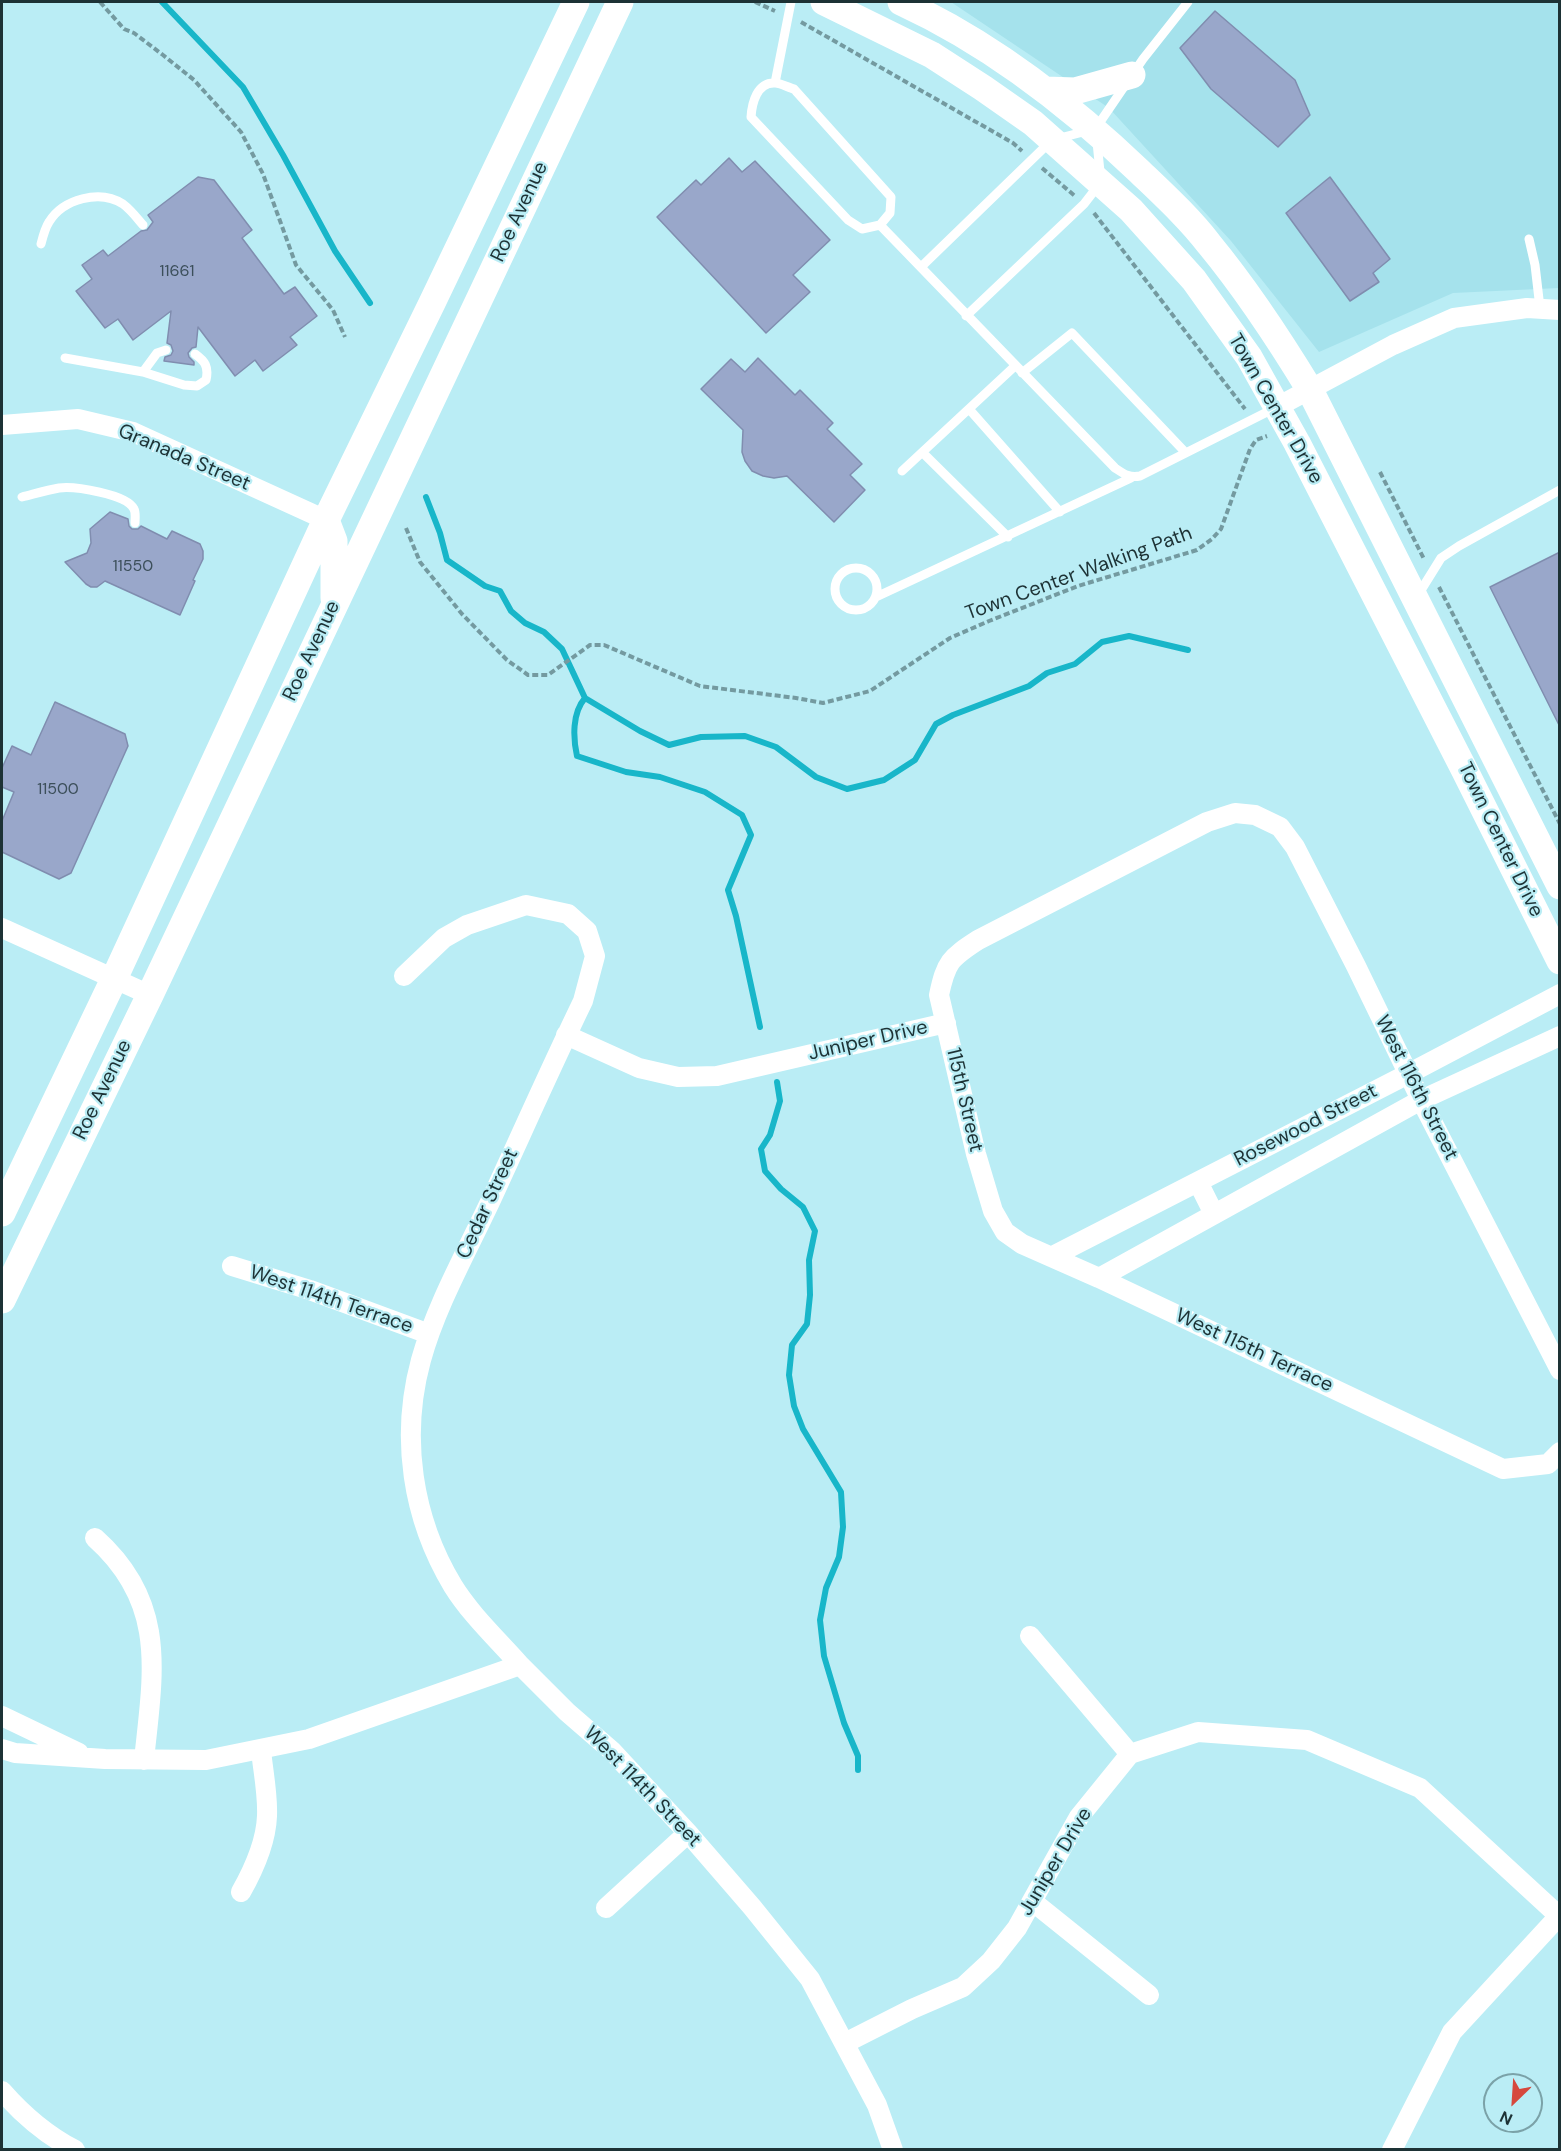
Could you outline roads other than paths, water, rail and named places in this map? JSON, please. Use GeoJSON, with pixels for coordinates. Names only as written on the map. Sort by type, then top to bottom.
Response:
{"type":"FeatureCollection","features":[{"type":"Feature","properties":{"kind":"main road","name":"Roe Avenue"},"geometry":{"type":"LineString","coordinates":[[2,1214],[114,979],[326,520],[576,2]]}},
{"type":"Feature","properties":{"kind":"main road","name":"Roe Avenue"},"geometry":{"type":"LineString","coordinates":[[2,1300],[150,995],[620,2]]}},
{"type":"Feature","properties":{"kind":"main road","name":"Town Center Drive"},"geometry":{"type":"LineString","coordinates":[[824,2],[932,55],[1033,123],[1131,210],[1194,280],[1249,357],[1277,406],[1460,760],[1560,961]]}},
{"type":"Feature","properties":{"kind":"main road","name":"Town Center Drive"},"geometry":{"type":"LineString","coordinates":[[918,5],[992,52],[1096,129],[1162,193],[1208,242],[1263,314],[1310,390],[1560,886]]}},
{"type":"Feature","properties":{"kind":"main road"},"geometry":{"type":"LineString","coordinates":[[1046,90],[1075,91],[1132,75]]}},
{"type":"Feature","properties":{"kind":"main road"},"geometry":{"type":"LineString","coordinates":[[326,520],[334,541],[334,605]]}},
{"type":"Feature","properties":{"kind":"street"},"geometry":{"type":"LineString","coordinates":[[1277,406],[1393,345],[1454,318],[1527,308],[1560,310]]}},
{"type":"Feature","properties":{"kind":"street","name":"Granada Street"},"geometry":{"type":"LineString","coordinates":[[2,425],[78,419],[133,432],[326,520]]}},
{"type":"Feature","properties":{"kind":"street","name":"Juniper Drive"},"geometry":{"type":"LineString","coordinates":[[566,1035],[639,1068],[678,1077],[717,1076],[946,1023],[939,995],[944,973],[956,954],[978,940],[1207,822],[1235,813],[1261,817]]}},
{"type":"Feature","properties":{"kind":"street","name":"West 116th Street"},"geometry":{"type":"LineString","coordinates":[[1261,817],[1280,827],[1295,847],[1421,1100],[1560,1370]]}},
{"type":"Feature","properties":{"kind":"street","name":"Cedar Street"},"geometry":{"type":"LineString","coordinates":[[404,976],[444,938],[467,925],[526,905],[568,914],[587,931],[595,956],[583,1001],[429,1334],[413,1394],[410,1421],[414,1489],[430,1540],[454,1587],[468,1607],[520,1665]]}},
{"type":"Feature","properties":{"kind":"street"},"geometry":{"type":"LineString","coordinates":[[2,928],[150,995]]}},
{"type":"Feature","properties":{"kind":"street","name":"Rosewood Street"},"geometry":{"type":"LineString","coordinates":[[1051,1257],[1560,994]]}},
{"type":"Feature","properties":{"kind":"street","name":"115th Street"},"geometry":{"type":"LineString","coordinates":[[946,1023],[983,1176]]}},
{"type":"Feature","properties":{"kind":"street","name":"Rosewood Street"},"geometry":{"type":"LineString","coordinates":[[1099,1278],[1421,1100],[1560,1036]]}},
{"type":"Feature","properties":{"kind":"street"},"geometry":{"type":"LineString","coordinates":[[1290,1135],[1307,1163]]}},
{"type":"Feature","properties":{"kind":"street","name":"West 115th Terrace"},"geometry":{"type":"LineString","coordinates":[[983,1176],[993,1211],[1005,1232],[1022,1244],[1503,1468],[1556,1464]]}},
{"type":"Feature","properties":{"kind":"street"},"geometry":{"type":"LineString","coordinates":[[1198,1182],[1214,1214]]}},
{"type":"Feature","properties":{"kind":"street","name":"West 114th Terrace"},"geometry":{"type":"LineString","coordinates":[[232,1266],[310,1290],[429,1334]]}},
{"type":"Feature","properties":{"kind":"street"},"geometry":{"type":"LineString","coordinates":[[95,1538],[114,1555],[133,1582],[144,1608],[150,1635],[153,1677],[144,1760]]}},
{"type":"Feature","properties":{"kind":"street"},"geometry":{"type":"LineString","coordinates":[[1030,1636],[1130,1754],[1198,1732],[1307,1740],[1420,1788],[1558,1916],[1452,2032],[1392,2150]]}},
{"type":"Feature","properties":{"kind":"street"},"geometry":{"type":"LineString","coordinates":[[2,1749],[15,1753],[144,1760],[206,1760],[309,1739],[520,1665]]}},
{"type":"Feature","properties":{"kind":"street","name":"West 114th Street"},"geometry":{"type":"LineString","coordinates":[[520,1665],[567,1712],[612,1751],[688,1833],[810,1979],[877,2105],[893,2150]]}},
{"type":"Feature","properties":{"kind":"street"},"geometry":{"type":"LineString","coordinates":[[2,1716],[87,1756]]}},
{"type":"Feature","properties":{"kind":"street"},"geometry":{"type":"LineString","coordinates":[[241,1892],[252,1871],[263,1839],[267,1817],[261,1750]]}},
{"type":"Feature","properties":{"kind":"street","name":"Juniper Drive"},"geometry":{"type":"LineString","coordinates":[[845,2043],[912,2009],[963,1987],[998,1952],[1017,1928],[1079,1817],[1130,1754]]}},
{"type":"Feature","properties":{"kind":"street"},"geometry":{"type":"LineString","coordinates":[[606,1908],[688,1833]]}},
{"type":"Feature","properties":{"kind":"street"},"geometry":{"type":"LineString","coordinates":[[1032,1901],[1149,1995]]}},
{"type":"Feature","properties":{"kind":"street"},"geometry":{"type":"LineString","coordinates":[[2,2091],[21,2113],[57,2140],[75,2150]]}},
{"type":"Feature","properties":{"kind":"lane"},"geometry":{"type":"LineString","coordinates":[[775,83],[791,2]]}},
{"type":"Feature","properties":{"kind":"lane"},"geometry":{"type":"LineString","coordinates":[[966,316],[1084,204],[1101,182],[1096,129],[1132,75],[1188,2]]}},
{"type":"Feature","properties":{"kind":"lane"},"geometry":{"type":"LineString","coordinates":[[775,83],[794,89],[891,197],[890,213],[880,225],[862,229],[848,220],[750,117],[752,101],[763,86],[775,83]]}},
{"type":"Feature","properties":{"kind":"lane"},"geometry":{"type":"LineString","coordinates":[[921,267],[1052,140],[1096,129]]}},
{"type":"Feature","properties":{"kind":"lane"},"geometry":{"type":"LineString","coordinates":[[41,244],[49,221],[66,205],[88,197],[112,199],[123,204],[143,225]]}},
{"type":"Feature","properties":{"kind":"lane"},"geometry":{"type":"LineString","coordinates":[[880,225],[1115,468],[1131,478]]}},
{"type":"Feature","properties":{"kind":"lane"},"geometry":{"type":"LineString","coordinates":[[1529,239],[1535,265],[1540,308]]}},
{"type":"Feature","properties":{"kind":"lane"},"geometry":{"type":"LineString","coordinates":[[902,471],[969,409],[1018,370],[1072,333],[1185,452]]}},
{"type":"Feature","properties":{"kind":"lane"},"geometry":{"type":"LineString","coordinates":[[143,372],[157,353],[166,350]]}},
{"type":"Feature","properties":{"kind":"lane"},"geometry":{"type":"LineString","coordinates":[[65,358],[143,372],[184,386],[197,386],[206,380],[208,370],[204,361],[195,354]]}},
{"type":"Feature","properties":{"kind":"lane"},"geometry":{"type":"LineString","coordinates":[[876,597],[877,584],[869,572],[863,569],[856,567],[843,572],[835,583],[836,597],[846,608],[860,610],[867,608],[876,597],[1131,478],[1140,476],[1277,406]]}},
{"type":"Feature","properties":{"kind":"lane"},"geometry":{"type":"LineString","coordinates":[[969,409],[1060,512]]}},
{"type":"Feature","properties":{"kind":"lane"},"geometry":{"type":"LineString","coordinates":[[923,453],[1008,537]]}},
{"type":"Feature","properties":{"kind":"lane"},"geometry":{"type":"LineString","coordinates":[[22,497],[57,488],[73,487],[94,490],[130,504],[135,510],[135,523]]}},
{"type":"Feature","properties":{"kind":"lane"},"geometry":{"type":"LineString","coordinates":[[1416,599],[1441,558],[1560,490]]}},
{"type":"Feature","properties":{"kind":"waterway"},"geometry":{"type":"LineString","coordinates":[[162,2],[243,87],[335,251],[370,303]]}},
{"type":"Feature","properties":{"kind":"waterway"},"geometry":{"type":"LineString","coordinates":[[426,497],[440,533],[447,560],[485,586],[500,591],[511,611],[525,623],[544,632],[562,649],[585,698],[640,731],[669,745],[701,737],[745,736],[776,747],[816,777],[847,789],[884,780],[915,760],[936,724],[953,715],[1029,686],[1047,673],[1075,664],[1102,642],[1129,636],[1188,650]]}},
{"type":"Feature","properties":{"kind":"waterway"},"geometry":{"type":"LineString","coordinates":[[585,698],[576,718],[577,756],[626,772],[660,777],[705,792],[742,815],[751,835],[728,890],[736,916],[760,1027]]}},
{"type":"Feature","properties":{"kind":"waterway"},"geometry":{"type":"LineString","coordinates":[[777,1082],[780,1101],[770,1135],[761,1149],[765,1171],[781,1189],[803,1207],[815,1231],[809,1260],[810,1295],[807,1324],[792,1345],[789,1375],[794,1406],[803,1429],[841,1492],[843,1527],[839,1557],[826,1588],[820,1620],[824,1656],[844,1723],[858,1756],[858,1770]]}}]}
